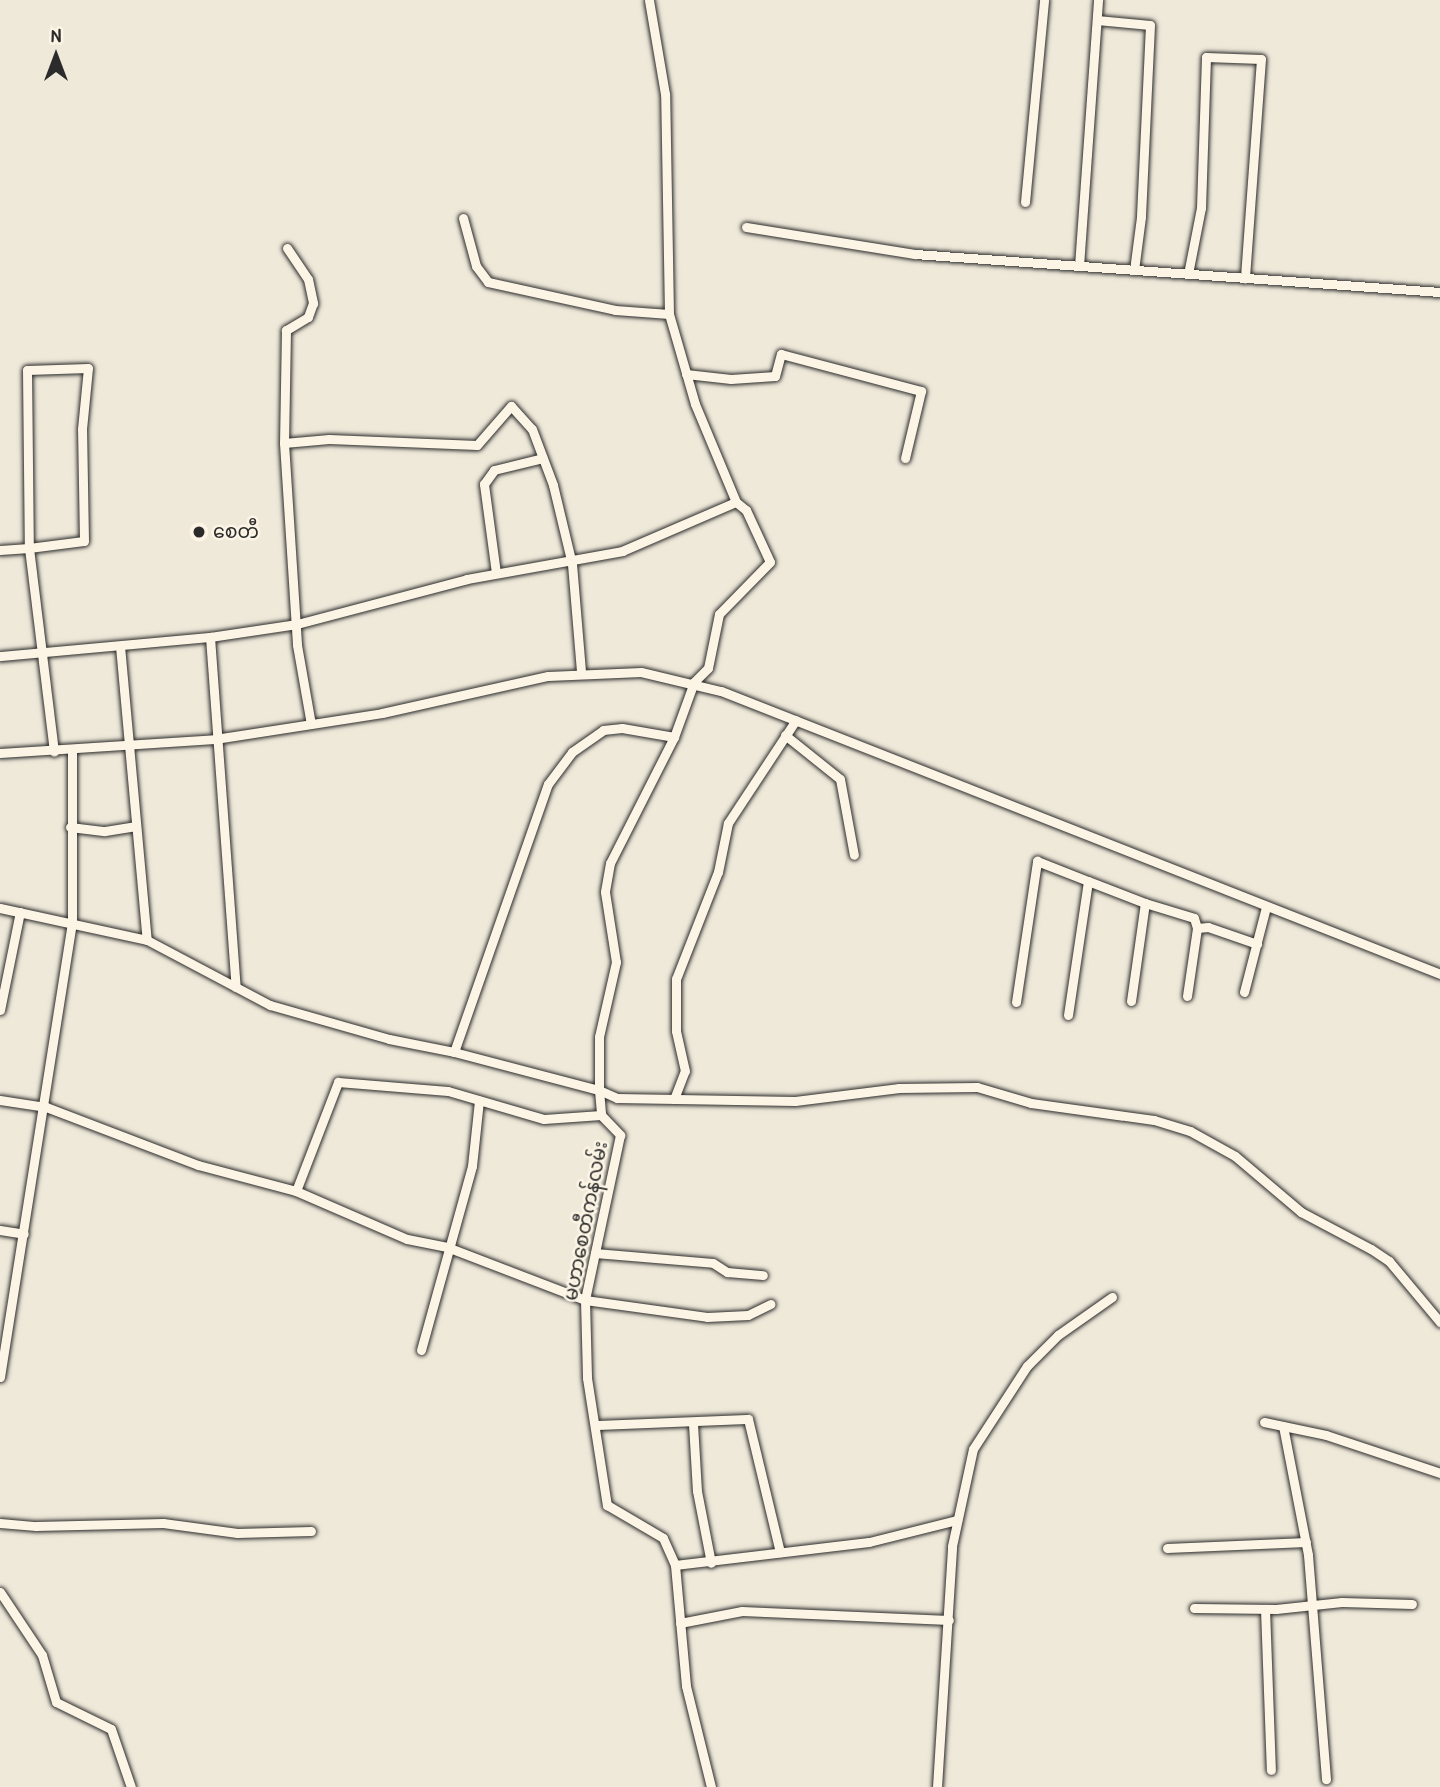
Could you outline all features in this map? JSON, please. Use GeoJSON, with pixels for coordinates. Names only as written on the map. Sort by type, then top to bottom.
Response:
{"type":"FeatureCollection","features":[{"type":"Feature","properties":{"kind":"street"},"geometry":{"type":"LineString","coordinates":[[0,656],[210,637],[297,624],[496,573],[622,551],[736,502],[686,374],[669,314],[665,94],[649,0]]}},
{"type":"Feature","properties":{"kind":"street"},"geometry":{"type":"LineString","coordinates":[[1025,202],[1044,0]]}},
{"type":"Feature","properties":{"kind":"street"},"geometry":{"type":"LineString","coordinates":[[1079,266],[1098,0]]}},
{"type":"Feature","properties":{"kind":"street"},"geometry":{"type":"LineString","coordinates":[[1097,20],[1150,25],[1141,217],[1134,270]]}},
{"type":"Feature","properties":{"kind":"street"},"geometry":{"type":"LineString","coordinates":[[1188,274],[1201,208],[1206,58],[1261,59],[1245,278]]}},
{"type":"Feature","properties":{"kind":"street"},"geometry":{"type":"LineString","coordinates":[[463,218],[476,267],[488,282],[615,310],[669,314]]}},
{"type":"Feature","properties":{"kind":"street"},"geometry":{"type":"LineString","coordinates":[[746,227],[915,254],[1440,292]]}},
{"type":"Feature","properties":{"kind":"street"},"geometry":{"type":"LineString","coordinates":[[287,248],[308,279],[313,303],[308,317],[286,330],[284,443],[297,624],[311,724]]}},
{"type":"Feature","properties":{"kind":"street"},"geometry":{"type":"LineString","coordinates":[[686,374],[732,379],[775,376],[781,354],[921,391],[905,458]]}},
{"type":"Feature","properties":{"kind":"street"},"geometry":{"type":"LineString","coordinates":[[0,550],[29,548],[84,541],[82,429],[89,368],[27,370],[29,548],[54,751]]}},
{"type":"Feature","properties":{"kind":"street"},"geometry":{"type":"LineString","coordinates":[[284,443],[329,439],[477,445],[511,406],[532,429],[543,458],[569,560],[581,672]]}},
{"type":"Feature","properties":{"kind":"street"},"geometry":{"type":"LineString","coordinates":[[496,573],[484,484],[494,470],[543,458]]}},
{"type":"Feature","properties":{"kind":"street","name":"မဟာစေတီကန်လမ်း"},"geometry":{"type":"LineString","coordinates":[[711,1787],[686,1686],[675,1565],[663,1538],[607,1505],[587,1378],[585,1300],[620,1135],[601,1115],[598,1090],[599,1037],[616,962],[605,891],[610,863],[674,737],[694,682],[708,668],[719,614],[770,562],[746,510],[736,502]]}},
{"type":"Feature","properties":{"kind":"street"},"geometry":{"type":"LineString","coordinates":[[210,637],[215,739],[236,987]]}},
{"type":"Feature","properties":{"kind":"street"},"geometry":{"type":"LineString","coordinates":[[121,646],[132,745],[135,826],[147,940]]}},
{"type":"Feature","properties":{"kind":"street"},"geometry":{"type":"LineString","coordinates":[[0,752],[72,751],[215,739],[311,724],[581,672],[641,672],[694,682],[796,720],[1440,974]]}},
{"type":"Feature","properties":{"kind":"street"},"geometry":{"type":"LineString","coordinates":[[674,1098],[685,1072],[676,1031],[676,979],[718,872],[728,823],[796,720]]}},
{"type":"Feature","properties":{"kind":"street"},"geometry":{"type":"LineString","coordinates":[[454,1052],[548,784],[572,752],[603,730],[622,727],[674,737]]}},
{"type":"Feature","properties":{"kind":"street"},"geometry":{"type":"LineString","coordinates":[[785,735],[840,779],[854,855]]}},
{"type":"Feature","properties":{"kind":"street"},"geometry":{"type":"LineString","coordinates":[[0,1377],[46,1107],[72,924],[72,751]]}},
{"type":"Feature","properties":{"kind":"street"},"geometry":{"type":"LineString","coordinates":[[71,827],[105,831],[135,826]]}},
{"type":"Feature","properties":{"kind":"street"},"geometry":{"type":"LineString","coordinates":[[1016,1002],[1037,861],[1145,903],[1194,918],[1197,928],[1187,996]]}},
{"type":"Feature","properties":{"kind":"street"},"geometry":{"type":"LineString","coordinates":[[1068,1015],[1088,881]]}},
{"type":"Feature","properties":{"kind":"street"},"geometry":{"type":"LineString","coordinates":[[1131,1001],[1145,903]]}},
{"type":"Feature","properties":{"kind":"street"},"geometry":{"type":"LineString","coordinates":[[1244,992],[1266,907]]}},
{"type":"Feature","properties":{"kind":"street"},"geometry":{"type":"LineString","coordinates":[[0,908],[147,940],[283,1009],[389,1040],[454,1052],[598,1090],[617,1098],[832,1100],[900,1088],[977,1087],[1031,1103],[1154,1120],[1190,1131],[1235,1156],[1301,1212],[1380,1255],[1440,1322]]}},
{"type":"Feature","properties":{"kind":"street"},"geometry":{"type":"LineString","coordinates":[[0,1010],[3,976],[20,912]]}},
{"type":"Feature","properties":{"kind":"street"},"geometry":{"type":"LineString","coordinates":[[1197,928],[1208,927],[1257,944]]}},
{"type":"Feature","properties":{"kind":"street"},"geometry":{"type":"LineString","coordinates":[[296,1191],[338,1082],[448,1091],[544,1119],[601,1115]]}},
{"type":"Feature","properties":{"kind":"street"},"geometry":{"type":"LineString","coordinates":[[0,1100],[46,1107],[198,1165],[296,1191],[407,1239],[447,1247],[585,1300],[708,1317],[748,1315],[771,1304]]}},
{"type":"Feature","properties":{"kind":"street"},"geometry":{"type":"LineString","coordinates":[[421,1350],[447,1247],[472,1166],[479,1100]]}},
{"type":"Feature","properties":{"kind":"street"},"geometry":{"type":"LineString","coordinates":[[0,1230],[24,1234]]}},
{"type":"Feature","properties":{"kind":"street"},"geometry":{"type":"LineString","coordinates":[[595,1254],[713,1263],[727,1272],[763,1275]]}},
{"type":"Feature","properties":{"kind":"street"},"geometry":{"type":"LineString","coordinates":[[937,1787],[938,1717],[957,1520],[978,1437],[1012,1387],[1058,1335],[1112,1297]]}},
{"type":"Feature","properties":{"kind":"street"},"geometry":{"type":"LineString","coordinates":[[596,1425],[693,1424],[748,1419],[780,1552]]}},
{"type":"Feature","properties":{"kind":"street"},"geometry":{"type":"LineString","coordinates":[[1264,1422],[1325,1434],[1440,1473]]}},
{"type":"Feature","properties":{"kind":"street"},"geometry":{"type":"LineString","coordinates":[[693,1424],[697,1491],[711,1563]]}},
{"type":"Feature","properties":{"kind":"street"},"geometry":{"type":"LineString","coordinates":[[1283,1426],[1306,1542],[1325,1779]]}},
{"type":"Feature","properties":{"kind":"street"},"geometry":{"type":"LineString","coordinates":[[675,1565],[711,1563],[869,1542],[957,1520]]}},
{"type":"Feature","properties":{"kind":"street"},"geometry":{"type":"LineString","coordinates":[[0,1523],[163,1523],[237,1533],[311,1531]]}},
{"type":"Feature","properties":{"kind":"street"},"geometry":{"type":"LineString","coordinates":[[1167,1548],[1306,1542]]}},
{"type":"Feature","properties":{"kind":"street"},"geometry":{"type":"LineString","coordinates":[[0,1592],[42,1655],[56,1703],[111,1729],[131,1787]]}},
{"type":"Feature","properties":{"kind":"street"},"geometry":{"type":"LineString","coordinates":[[1194,1608],[1265,1609],[1312,1602],[1412,1604]]}},
{"type":"Feature","properties":{"kind":"street"},"geometry":{"type":"LineString","coordinates":[[1265,1609],[1271,1770]]}},
{"type":"Feature","properties":{"kind":"street"},"geometry":{"type":"LineString","coordinates":[[680,1623],[742,1611],[949,1620]]}},
{"type":"Feature","properties":{"kind":"place","name":"စေတီ"},"geometry":{"type":"Point","coordinates":[199,532]}}]}
